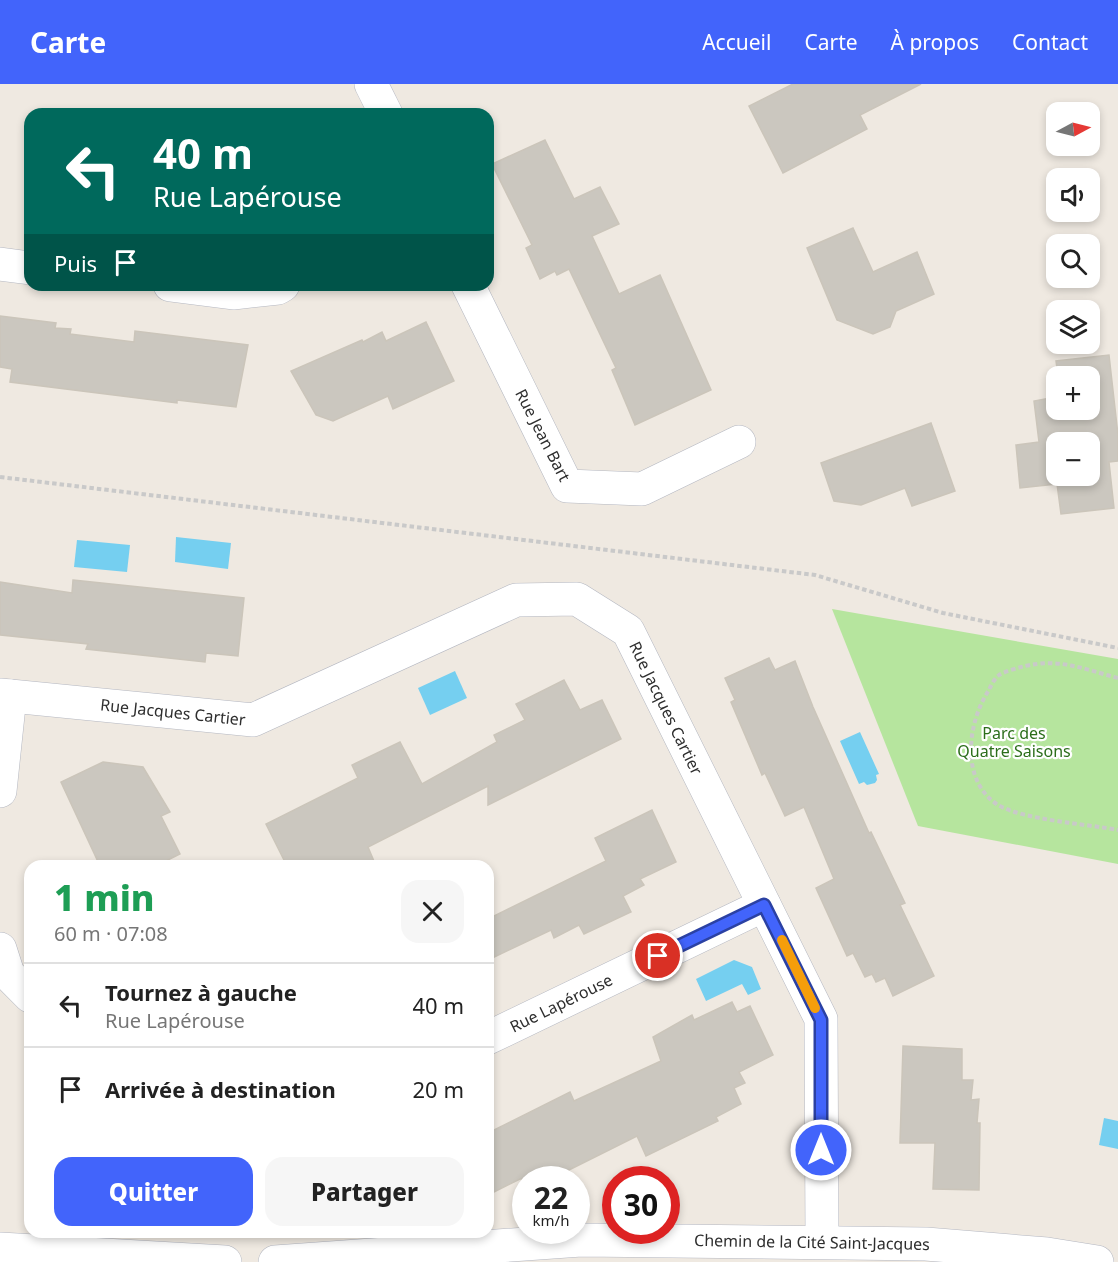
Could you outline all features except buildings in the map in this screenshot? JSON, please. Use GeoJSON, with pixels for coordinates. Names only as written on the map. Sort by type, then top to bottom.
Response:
{"type":"FeatureCollection","features":[{"type":"Feature","properties":{"kind":"street"},"geometry":{"type":"LineString","coordinates":[[371,84],[383,108]]}},
{"type":"Feature","properties":{"kind":"street"},"geometry":{"type":"LineString","coordinates":[[0,264],[24,267]]}},
{"type":"Feature","properties":{"kind":"street"},"geometry":{"type":"LineString","coordinates":[[217,291],[233,293],[251,291]]}},
{"type":"Feature","properties":{"kind":"street","name":"Rue Jean Bart"},"geometry":{"type":"LineString","coordinates":[[471,291],[567,486],[642,489],[739,442]]}},
{"type":"Feature","properties":{"kind":"street","name":"Rue Jacques Cartier"},"geometry":{"type":"LineString","coordinates":[[5,695],[253,720],[516,600],[577,599],[628,631],[821,1020],[822,1241]]}},
{"type":"Feature","properties":{"kind":"street"},"geometry":{"type":"LineString","coordinates":[[0,791],[5,695]]}},
{"type":"Feature","properties":{"kind":"street","name":"Rue Lapérouse"},"geometry":{"type":"LineString","coordinates":[[494,1035],[764,905]]}},
{"type":"Feature","properties":{"kind":"street"},"geometry":{"type":"LineString","coordinates":[[0,949],[8,974],[24,990]]}},
{"type":"Feature","properties":{"kind":"street","name":"Chemin de la Cité Saint-Jacques"},"geometry":{"type":"LineString","coordinates":[[275,1262],[581,1240],[926,1244],[1047,1254],[1097,1262]]}},
{"type":"Feature","properties":{"kind":"street"},"geometry":{"type":"LineString","coordinates":[[0,1249],[225,1262]]}},
{"type":"Feature","properties":{"kind":"path"},"geometry":{"type":"LineString","coordinates":[[0,477],[815,575],[943,613],[1118,648]]}},
{"type":"Feature","properties":{"kind":"path"},"geometry":{"type":"LineString","coordinates":[[1118,678],[1059,662],[1024,666],[998,676],[981,701],[972,734],[971,763],[981,791],[999,806],[1025,814],[1118,831]]}},
{"type":"Feature","properties":{"kind":"green space","name":"Parc des Quatre Saisons"},"geometry":{"type":"Polygon","coordinates":[[[832,609],[1118,659],[1118,864],[918,826],[832,609]]]}},
{"type":"Feature","properties":{"kind":"water"},"geometry":{"type":"Polygon","coordinates":[[[176,537],[231,543],[228,569],[175,562],[176,537]]]}},
{"type":"Feature","properties":{"kind":"water"},"geometry":{"type":"Polygon","coordinates":[[[77,540],[130,545],[127,572],[74,567],[77,540]]]}},
{"type":"Feature","properties":{"kind":"water"},"geometry":{"type":"Polygon","coordinates":[[[455,671],[467,698],[430,715],[418,688],[455,671]]]}},
{"type":"Feature","properties":{"kind":"water"},"geometry":{"type":"Polygon","coordinates":[[[860,732],[879,774],[876,775],[875,783],[867,785],[864,782],[859,784],[840,741],[860,732]]]}},
{"type":"Feature","properties":{"kind":"water"},"geometry":{"type":"Polygon","coordinates":[[[734,960],[752,967],[761,989],[748,995],[742,984],[706,1001],[696,979],[734,960]]]}},
{"type":"Feature","properties":{"kind":"water"},"geometry":{"type":"Polygon","coordinates":[[[1104,1118],[1118,1121],[1118,1149],[1099,1145],[1104,1118]]]}},
{"type":"Feature","properties":{"kind":"slow traffic"},"geometry":{"type":"LineString","coordinates":[[782,940],[815,1008]]}},
{"type":"Feature","properties":{"kind":"route"},"geometry":{"type":"LineString","coordinates":[[658,956],[764,905],[821,1020],[821,1150]]}}]}
